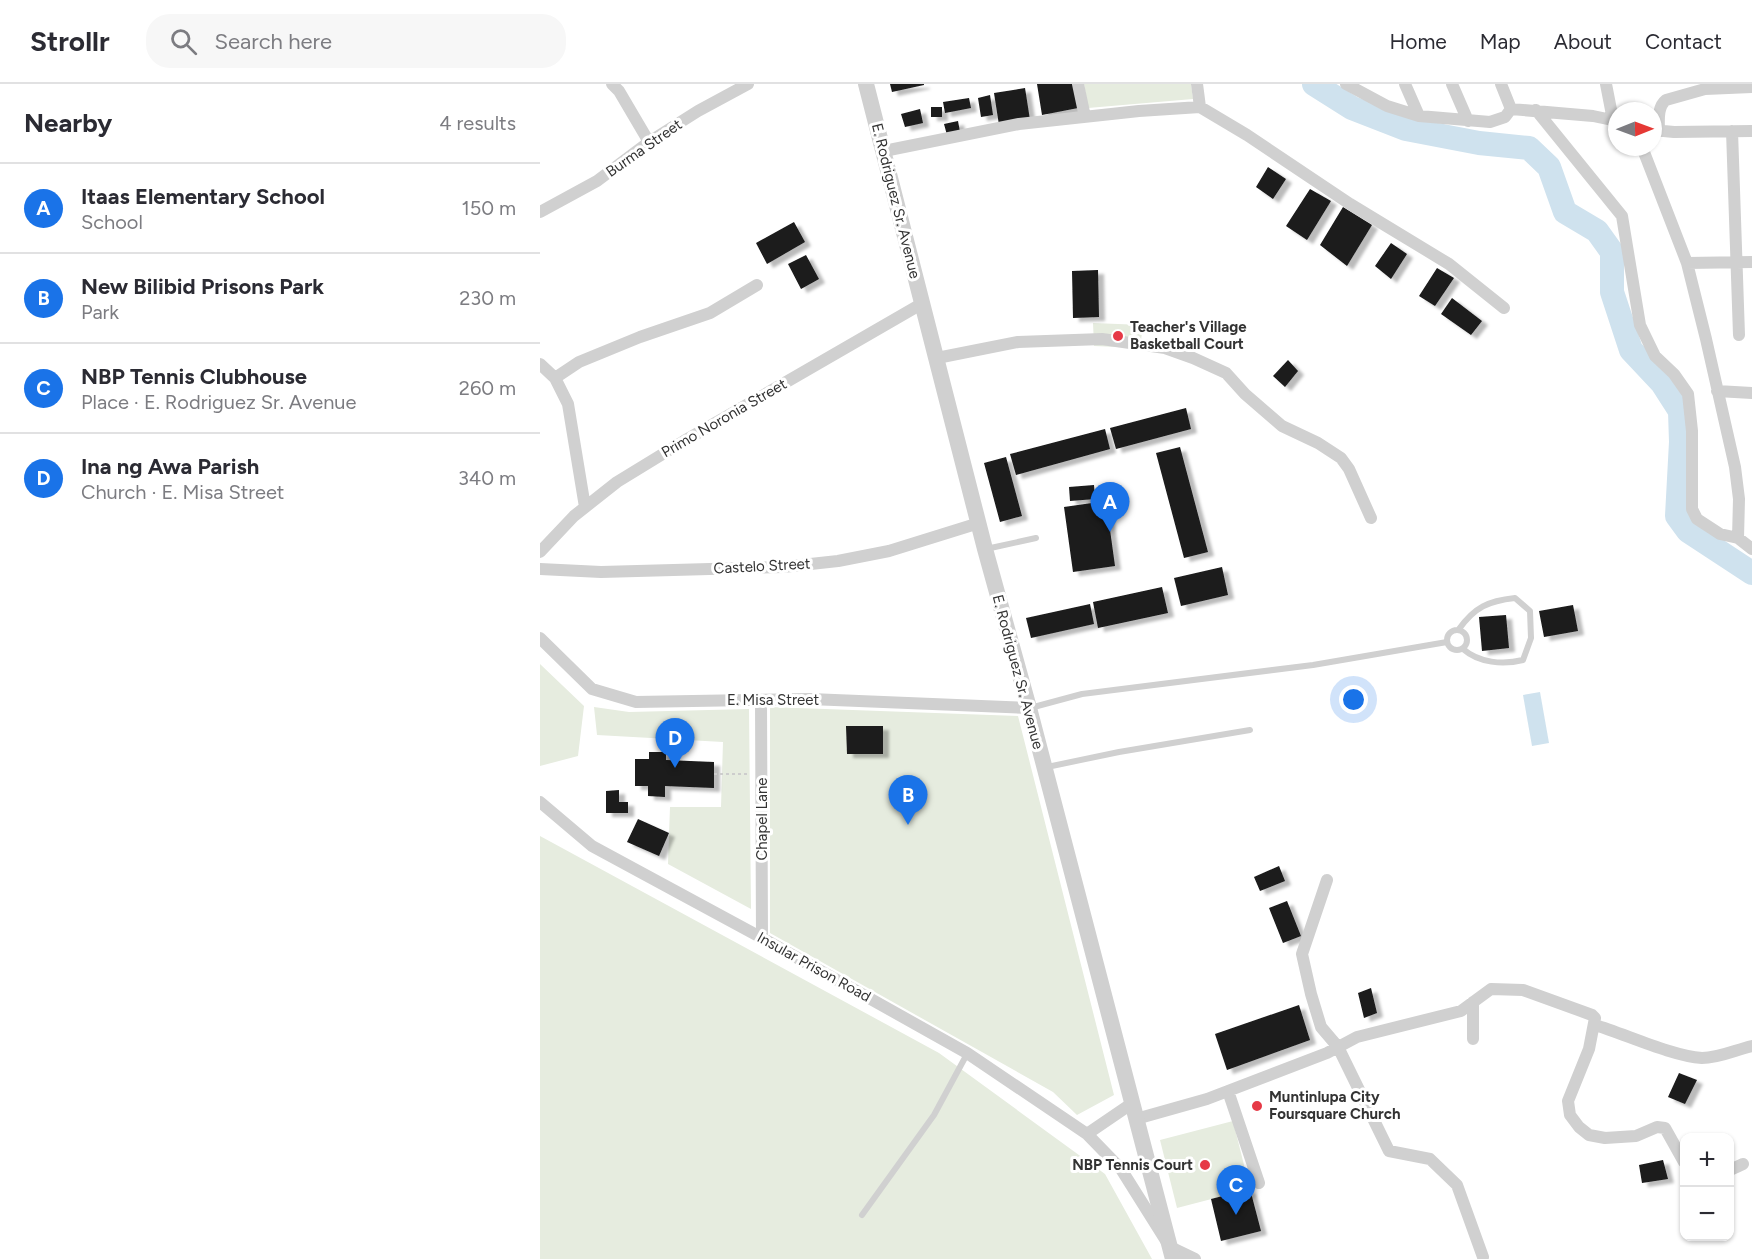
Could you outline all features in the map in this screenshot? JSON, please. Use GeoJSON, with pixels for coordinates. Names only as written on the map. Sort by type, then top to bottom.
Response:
{"type":"FeatureCollection","features":[{"type":"Feature","properties":{"kind":"street"},"geometry":{"type":"LineString","coordinates":[[612,84],[619,91],[649,142]]}},
{"type":"Feature","properties":{"kind":"street","name":"Burma Street"},"geometry":{"type":"LineString","coordinates":[[540,212],[597,181],[649,142],[698,111],[748,84]]}},
{"type":"Feature","properties":{"kind":"street","name":"E. Rodriguez Sr. Avenue"},"geometry":{"type":"LineString","coordinates":[[866,84],[985,549],[1029,708],[1171,1253]]}},
{"type":"Feature","properties":{"kind":"street"},"geometry":{"type":"LineString","coordinates":[[1078,84],[1085,117]]}},
{"type":"Feature","properties":{"kind":"street"},"geometry":{"type":"LineString","coordinates":[[1197,84],[1200,107]]}},
{"type":"Feature","properties":{"kind":"street"},"geometry":{"type":"LineString","coordinates":[[1346,84],[1387,106],[1419,116],[1468,121],[1498,121],[1505,117],[1511,109]]}},
{"type":"Feature","properties":{"kind":"street"},"geometry":{"type":"LineString","coordinates":[[1405,84],[1419,116]]}},
{"type":"Feature","properties":{"kind":"street"},"geometry":{"type":"LineString","coordinates":[[1452,84],[1468,121]]}},
{"type":"Feature","properties":{"kind":"street"},"geometry":{"type":"LineString","coordinates":[[1501,84],[1511,109]]}},
{"type":"Feature","properties":{"kind":"street"},"geometry":{"type":"LineString","coordinates":[[1606,84],[1610,102]]}},
{"type":"Feature","properties":{"kind":"street"},"geometry":{"type":"LineString","coordinates":[[1662,102],[1705,89],[1752,87]]}},
{"type":"Feature","properties":{"kind":"street"},"geometry":{"type":"LineString","coordinates":[[884,151],[1020,124],[1200,107],[1247,135],[1350,204],[1449,264],[1504,308]]}},
{"type":"Feature","properties":{"kind":"street"},"geometry":{"type":"LineString","coordinates":[[1511,109],[1608,119]]}},
{"type":"Feature","properties":{"kind":"street"},"geometry":{"type":"LineString","coordinates":[[1536,110],[1622,216],[1640,325],[1655,357],[1674,374],[1688,394],[1692,430],[1692,509],[1697,519],[1720,534],[1738,538],[1752,549]]}},
{"type":"Feature","properties":{"kind":"street"},"geometry":{"type":"LineString","coordinates":[[1662,131],[1752,131]]}},
{"type":"Feature","properties":{"kind":"street"},"geometry":{"type":"LineString","coordinates":[[1732,131],[1739,335]]}},
{"type":"Feature","properties":{"kind":"street"},"geometry":{"type":"LineString","coordinates":[[1645,156],[1687,263],[1735,467],[1739,499],[1738,538]]}},
{"type":"Feature","properties":{"kind":"street"},"geometry":{"type":"LineString","coordinates":[[1687,263],[1752,262]]}},
{"type":"Feature","properties":{"kind":"street"},"geometry":{"type":"LineString","coordinates":[[555,378],[579,362],[640,337],[710,313],[757,285]]}},
{"type":"Feature","properties":{"kind":"street","name":"Primo Noronia Street"},"geometry":{"type":"LineString","coordinates":[[540,552],[574,516],[617,482],[923,303]]}},
{"type":"Feature","properties":{"kind":"street"},"geometry":{"type":"LineString","coordinates":[[937,358],[1018,342],[1102,339],[1165,348],[1193,358],[1226,373],[1250,399],[1282,426],[1318,443],[1341,458],[1349,469],[1371,518]]}},
{"type":"Feature","properties":{"kind":"street"},"geometry":{"type":"LineString","coordinates":[[540,364],[555,378],[568,404],[585,507]]}},
{"type":"Feature","properties":{"kind":"street"},"geometry":{"type":"LineString","coordinates":[[1717,391],[1752,393]]}},
{"type":"Feature","properties":{"kind":"street","name":"Castelo Street"},"geometry":{"type":"LineString","coordinates":[[540,569],[601,572],[783,567],[889,551],[979,523]]}},
{"type":"Feature","properties":{"kind":"street","name":"E. Misa Street"},"geometry":{"type":"LineString","coordinates":[[540,638],[592,689],[636,702],[810,699],[1029,708]]}},
{"type":"Feature","properties":{"kind":"street","name":"Chapel Lane"},"geometry":{"type":"LineString","coordinates":[[761,700],[762,938]]}},
{"type":"Feature","properties":{"kind":"street","name":"Insular Prison Road"},"geometry":{"type":"LineString","coordinates":[[540,802],[592,846],[968,1053],[1088,1134],[1121,1169],[1171,1253]]}},
{"type":"Feature","properties":{"kind":"street"},"geometry":{"type":"LineString","coordinates":[[1327,880],[1310,924],[1302,954],[1321,1027],[1338,1047],[1389,1151],[1430,1159],[1457,1185],[1483,1257]]}},
{"type":"Feature","properties":{"kind":"street"},"geometry":{"type":"LineString","coordinates":[[1088,1134],[1134,1111],[1228,1091],[1338,1047],[1357,1037],[1461,1011],[1491,989],[1523,990],[1595,1018],[1589,1049],[1568,1101],[1570,1115],[1579,1127],[1589,1135],[1605,1138],[1636,1136],[1657,1127],[1665,1128],[1680,1155]]}},
{"type":"Feature","properties":{"kind":"street"},"geometry":{"type":"LineString","coordinates":[[1473,1002],[1473,1039]]}},
{"type":"Feature","properties":{"kind":"street"},"geometry":{"type":"LineString","coordinates":[[1595,1025],[1681,1054],[1702,1058],[1752,1046]]}},
{"type":"Feature","properties":{"kind":"street"},"geometry":{"type":"LineString","coordinates":[[1228,1091],[1259,1183]]}},
{"type":"Feature","properties":{"kind":"street"},"geometry":{"type":"LineString","coordinates":[[1734,1168],[1743,1164]]}},
{"type":"Feature","properties":{"kind":"street"},"geometry":{"type":"LineString","coordinates":[[1171,1253],[1195,1259]]}},
{"type":"Feature","properties":{"kind":"lane"},"geometry":{"type":"LineString","coordinates":[[985,549],[1036,538]]}},
{"type":"Feature","properties":{"kind":"lane"},"geometry":{"type":"LineString","coordinates":[[1460,629],[1470,613],[1494,600],[1515,598],[1530,611],[1531,638],[1523,660],[1511,663],[1486,661],[1469,655],[1463,649]]}},
{"type":"Feature","properties":{"kind":"lane"},"geometry":{"type":"LineString","coordinates":[[1460,629],[1467,634],[1468,642],[1463,649],[1453,650],[1447,642],[1447,635],[1452,630],[1460,629]]}},
{"type":"Feature","properties":{"kind":"lane"},"geometry":{"type":"LineString","coordinates":[[1029,708],[1082,694],[1313,665],[1447,642]]}},
{"type":"Feature","properties":{"kind":"lane"},"geometry":{"type":"LineString","coordinates":[[1044,768],[1119,752],[1250,730]]}},
{"type":"Feature","properties":{"kind":"lane"},"geometry":{"type":"LineString","coordinates":[[862,1215],[934,1115],[968,1053]]}},
{"type":"Feature","properties":{"kind":"path"},"geometry":{"type":"LineString","coordinates":[[714,774],[762,774]]}},
{"type":"Feature","properties":{"kind":"shaded area"},"geometry":{"type":"Polygon","coordinates":[[[1084,84],[1191,84],[1193,99],[1088,108],[1084,84]]]}},
{"type":"Feature","properties":{"kind":"shaded area","name":"Teacher's Village Basketball Court"},"geometry":{"type":"Polygon","coordinates":[[[1093,323],[1143,325],[1140,348],[1094,346],[1093,323]]]}},
{"type":"Feature","properties":{"kind":"shaded area"},"geometry":{"type":"Polygon","coordinates":[[[540,664],[584,706],[578,756],[540,766],[540,664]]]}},
{"type":"Feature","properties":{"kind":"shaded area"},"geometry":{"type":"Polygon","coordinates":[[[594,707],[629,712],[749,709],[751,909],[668,864],[670,807],[721,807],[723,742],[597,735],[594,707]]]}},
{"type":"Feature","properties":{"kind":"shaded area"},"geometry":{"type":"Polygon","coordinates":[[[770,707],[1018,716],[1114,1095],[1077,1115],[1053,1092],[770,933],[770,707]]]}},
{"type":"Feature","properties":{"kind":"shaded area"},"geometry":{"type":"Polygon","coordinates":[[[540,836],[939,1053],[1105,1174],[1152,1259],[540,1259],[540,836]]]}},
{"type":"Feature","properties":{"kind":"shaded area","name":"NBP Tennis Court"},"geometry":{"type":"Polygon","coordinates":[[[1233,1121],[1250,1189],[1177,1208],[1160,1140],[1233,1121]]]}},
{"type":"Feature","properties":{"kind":"water"},"geometry":{"type":"Polygon","coordinates":[[[1540,692],[1549,743],[1532,746],[1523,695],[1540,692]]]}},
{"type":"Feature","properties":{"kind":"building"},"geometry":{"type":"Polygon","coordinates":[[[890,84],[924,84],[924,85],[892,92],[890,84]]]}},
{"type":"Feature","properties":{"kind":"building"},"geometry":{"type":"Polygon","coordinates":[[[1037,84],[1073,84],[1078,108],[1042,115],[1037,84]]]}},
{"type":"Feature","properties":{"kind":"building"},"geometry":{"type":"Polygon","coordinates":[[[1025,88],[1030,120],[999,125],[994,93],[1025,88]]]}},
{"type":"Feature","properties":{"kind":"building"},"geometry":{"type":"Polygon","coordinates":[[[990,95],[993,115],[981,117],[978,98],[990,95]]]}},
{"type":"Feature","properties":{"kind":"building"},"geometry":{"type":"Polygon","coordinates":[[[969,98],[971,108],[945,113],[943,102],[969,98]]]}},
{"type":"Feature","properties":{"kind":"building"},"geometry":{"type":"Polygon","coordinates":[[[931,107],[942,107],[942,117],[931,117],[931,107]]]}},
{"type":"Feature","properties":{"kind":"building"},"geometry":{"type":"Polygon","coordinates":[[[920,109],[923,123],[905,127],[901,114],[920,109]]]}},
{"type":"Feature","properties":{"kind":"building"},"geometry":{"type":"Polygon","coordinates":[[[958,121],[960,132],[947,135],[944,124],[958,121]]]}},
{"type":"Feature","properties":{"kind":"building"},"geometry":{"type":"Polygon","coordinates":[[[1268,167],[1286,179],[1273,199],[1256,187],[1268,167]]]}},
{"type":"Feature","properties":{"kind":"building"},"geometry":{"type":"Polygon","coordinates":[[[1310,189],[1331,201],[1307,240],[1286,226],[1310,189]]]}},
{"type":"Feature","properties":{"kind":"building"},"geometry":{"type":"Polygon","coordinates":[[[1343,207],[1372,225],[1347,266],[1320,245],[1343,207]]]}},
{"type":"Feature","properties":{"kind":"building"},"geometry":{"type":"Polygon","coordinates":[[[794,222],[805,242],[767,264],[756,243],[794,222]]]}},
{"type":"Feature","properties":{"kind":"building"},"geometry":{"type":"Polygon","coordinates":[[[1391,243],[1407,254],[1391,279],[1375,266],[1391,243]]]}},
{"type":"Feature","properties":{"kind":"building"},"geometry":{"type":"Polygon","coordinates":[[[806,255],[819,279],[801,289],[788,264],[806,255]]]}},
{"type":"Feature","properties":{"kind":"building"},"geometry":{"type":"Polygon","coordinates":[[[1437,268],[1454,278],[1435,306],[1419,296],[1437,268]]]}},
{"type":"Feature","properties":{"kind":"building"},"geometry":{"type":"Polygon","coordinates":[[[1098,270],[1099,317],[1073,318],[1072,271],[1098,270]]]}},
{"type":"Feature","properties":{"kind":"building"},"geometry":{"type":"Polygon","coordinates":[[[1452,298],[1482,321],[1471,335],[1441,314],[1452,298]]]}},
{"type":"Feature","properties":{"kind":"building"},"geometry":{"type":"Polygon","coordinates":[[[1288,360],[1298,371],[1285,387],[1273,376],[1288,360]]]}},
{"type":"Feature","properties":{"kind":"building"},"geometry":{"type":"Polygon","coordinates":[[[1186,408],[1191,429],[1116,449],[1110,428],[1186,408]]]}},
{"type":"Feature","properties":{"kind":"building"},"geometry":{"type":"Polygon","coordinates":[[[1105,429],[1110,449],[1016,475],[1010,454],[1105,429]]]}},
{"type":"Feature","properties":{"kind":"building"},"geometry":{"type":"Polygon","coordinates":[[[1180,447],[1208,552],[1184,558],[1156,453],[1180,447]]]}},
{"type":"Feature","properties":{"kind":"building"},"geometry":{"type":"Polygon","coordinates":[[[1006,457],[1022,516],[1000,522],[984,463],[1006,457]]]}},
{"type":"Feature","properties":{"kind":"building"},"geometry":{"type":"Polygon","coordinates":[[[1094,485],[1095,499],[1070,501],[1069,487],[1094,485]]]}},
{"type":"Feature","properties":{"kind":"building"},"geometry":{"type":"Polygon","coordinates":[[[1106,501],[1115,566],[1073,572],[1064,507],[1106,501]]]}},
{"type":"Feature","properties":{"kind":"building"},"geometry":{"type":"Polygon","coordinates":[[[1222,567],[1228,595],[1181,606],[1174,578],[1222,567]]]}},
{"type":"Feature","properties":{"kind":"building"},"geometry":{"type":"Polygon","coordinates":[[[1162,587],[1168,613],[1098,628],[1093,602],[1162,587]]]}},
{"type":"Feature","properties":{"kind":"building"},"geometry":{"type":"Polygon","coordinates":[[[1090,604],[1094,624],[1031,638],[1026,618],[1090,604]]]}},
{"type":"Feature","properties":{"kind":"building"},"geometry":{"type":"Polygon","coordinates":[[[1573,605],[1578,631],[1544,637],[1539,611],[1573,605]]]}},
{"type":"Feature","properties":{"kind":"building"},"geometry":{"type":"Polygon","coordinates":[[[1506,615],[1509,648],[1482,651],[1479,617],[1506,615]]]}},
{"type":"Feature","properties":{"kind":"building"},"geometry":{"type":"Polygon","coordinates":[[[846,726],[883,726],[883,754],[847,754],[846,726]]]}},
{"type":"Feature","properties":{"kind":"building"},"geometry":{"type":"Polygon","coordinates":[[[649,752],[666,752],[666,760],[714,762],[714,788],[665,786],[665,797],[648,796],[648,786],[635,786],[635,759],[649,759],[649,752]]]}},
{"type":"Feature","properties":{"kind":"building"},"geometry":{"type":"Polygon","coordinates":[[[619,790],[619,802],[628,802],[628,813],[606,813],[606,791],[619,790]]]}},
{"type":"Feature","properties":{"kind":"building"},"geometry":{"type":"Polygon","coordinates":[[[638,819],[669,833],[659,856],[627,842],[638,819]]]}},
{"type":"Feature","properties":{"kind":"building"},"geometry":{"type":"Polygon","coordinates":[[[1279,866],[1285,881],[1260,891],[1254,877],[1279,866]]]}},
{"type":"Feature","properties":{"kind":"building"},"geometry":{"type":"Polygon","coordinates":[[[1287,901],[1301,936],[1283,943],[1269,908],[1287,901]]]}},
{"type":"Feature","properties":{"kind":"building"},"geometry":{"type":"Polygon","coordinates":[[[1371,988],[1377,1013],[1364,1018],[1358,993],[1371,988]]]}},
{"type":"Feature","properties":{"kind":"building"},"geometry":{"type":"Polygon","coordinates":[[[1299,1005],[1310,1040],[1227,1070],[1215,1034],[1299,1005]]]}},
{"type":"Feature","properties":{"kind":"building"},"geometry":{"type":"Polygon","coordinates":[[[1679,1073],[1697,1080],[1685,1104],[1668,1097],[1679,1073]]]}},
{"type":"Feature","properties":{"kind":"building"},"geometry":{"type":"Polygon","coordinates":[[[1663,1160],[1668,1179],[1642,1183],[1639,1165],[1663,1160]]]}},
{"type":"Feature","properties":{"kind":"building"},"geometry":{"type":"Polygon","coordinates":[[[1250,1189],[1261,1231],[1221,1241],[1211,1199],[1250,1189]]]}},
{"type":"Feature","properties":{"kind":"waterway"},"geometry":{"type":"LineString","coordinates":[[1314,84],[1352,108],[1406,129],[1479,143],[1529,148],[1549,167],[1565,212],[1597,231],[1612,252],[1612,292],[1631,350],[1662,383],[1680,411],[1681,442],[1677,516],[1688,531],[1752,573]]}},
{"type":"Feature","properties":{"kind":"place","name":"Teacher's Village Basketball Court"},"geometry":{"type":"Point","coordinates":[1118,336]}},
{"type":"Feature","properties":{"kind":"place","name":"Itaas Elementary School"},"geometry":{"type":"Point","coordinates":[1110,532]}},
{"type":"Feature","properties":{"kind":"place","name":"Ina ng Awa Parish"},"geometry":{"type":"Point","coordinates":[675,768]}},
{"type":"Feature","properties":{"kind":"place","name":"New Bilibid Prisons Park"},"geometry":{"type":"Point","coordinates":[908,825]}},
{"type":"Feature","properties":{"kind":"place","name":"Muntinlupa City Foursquare Church"},"geometry":{"type":"Point","coordinates":[1257,1106]}},
{"type":"Feature","properties":{"kind":"place","name":"NBP Tennis Court"},"geometry":{"type":"Point","coordinates":[1205,1165]}},
{"type":"Feature","properties":{"kind":"place","name":"NBP Tennis Clubhouse"},"geometry":{"type":"Point","coordinates":[1236,1215]}}]}
